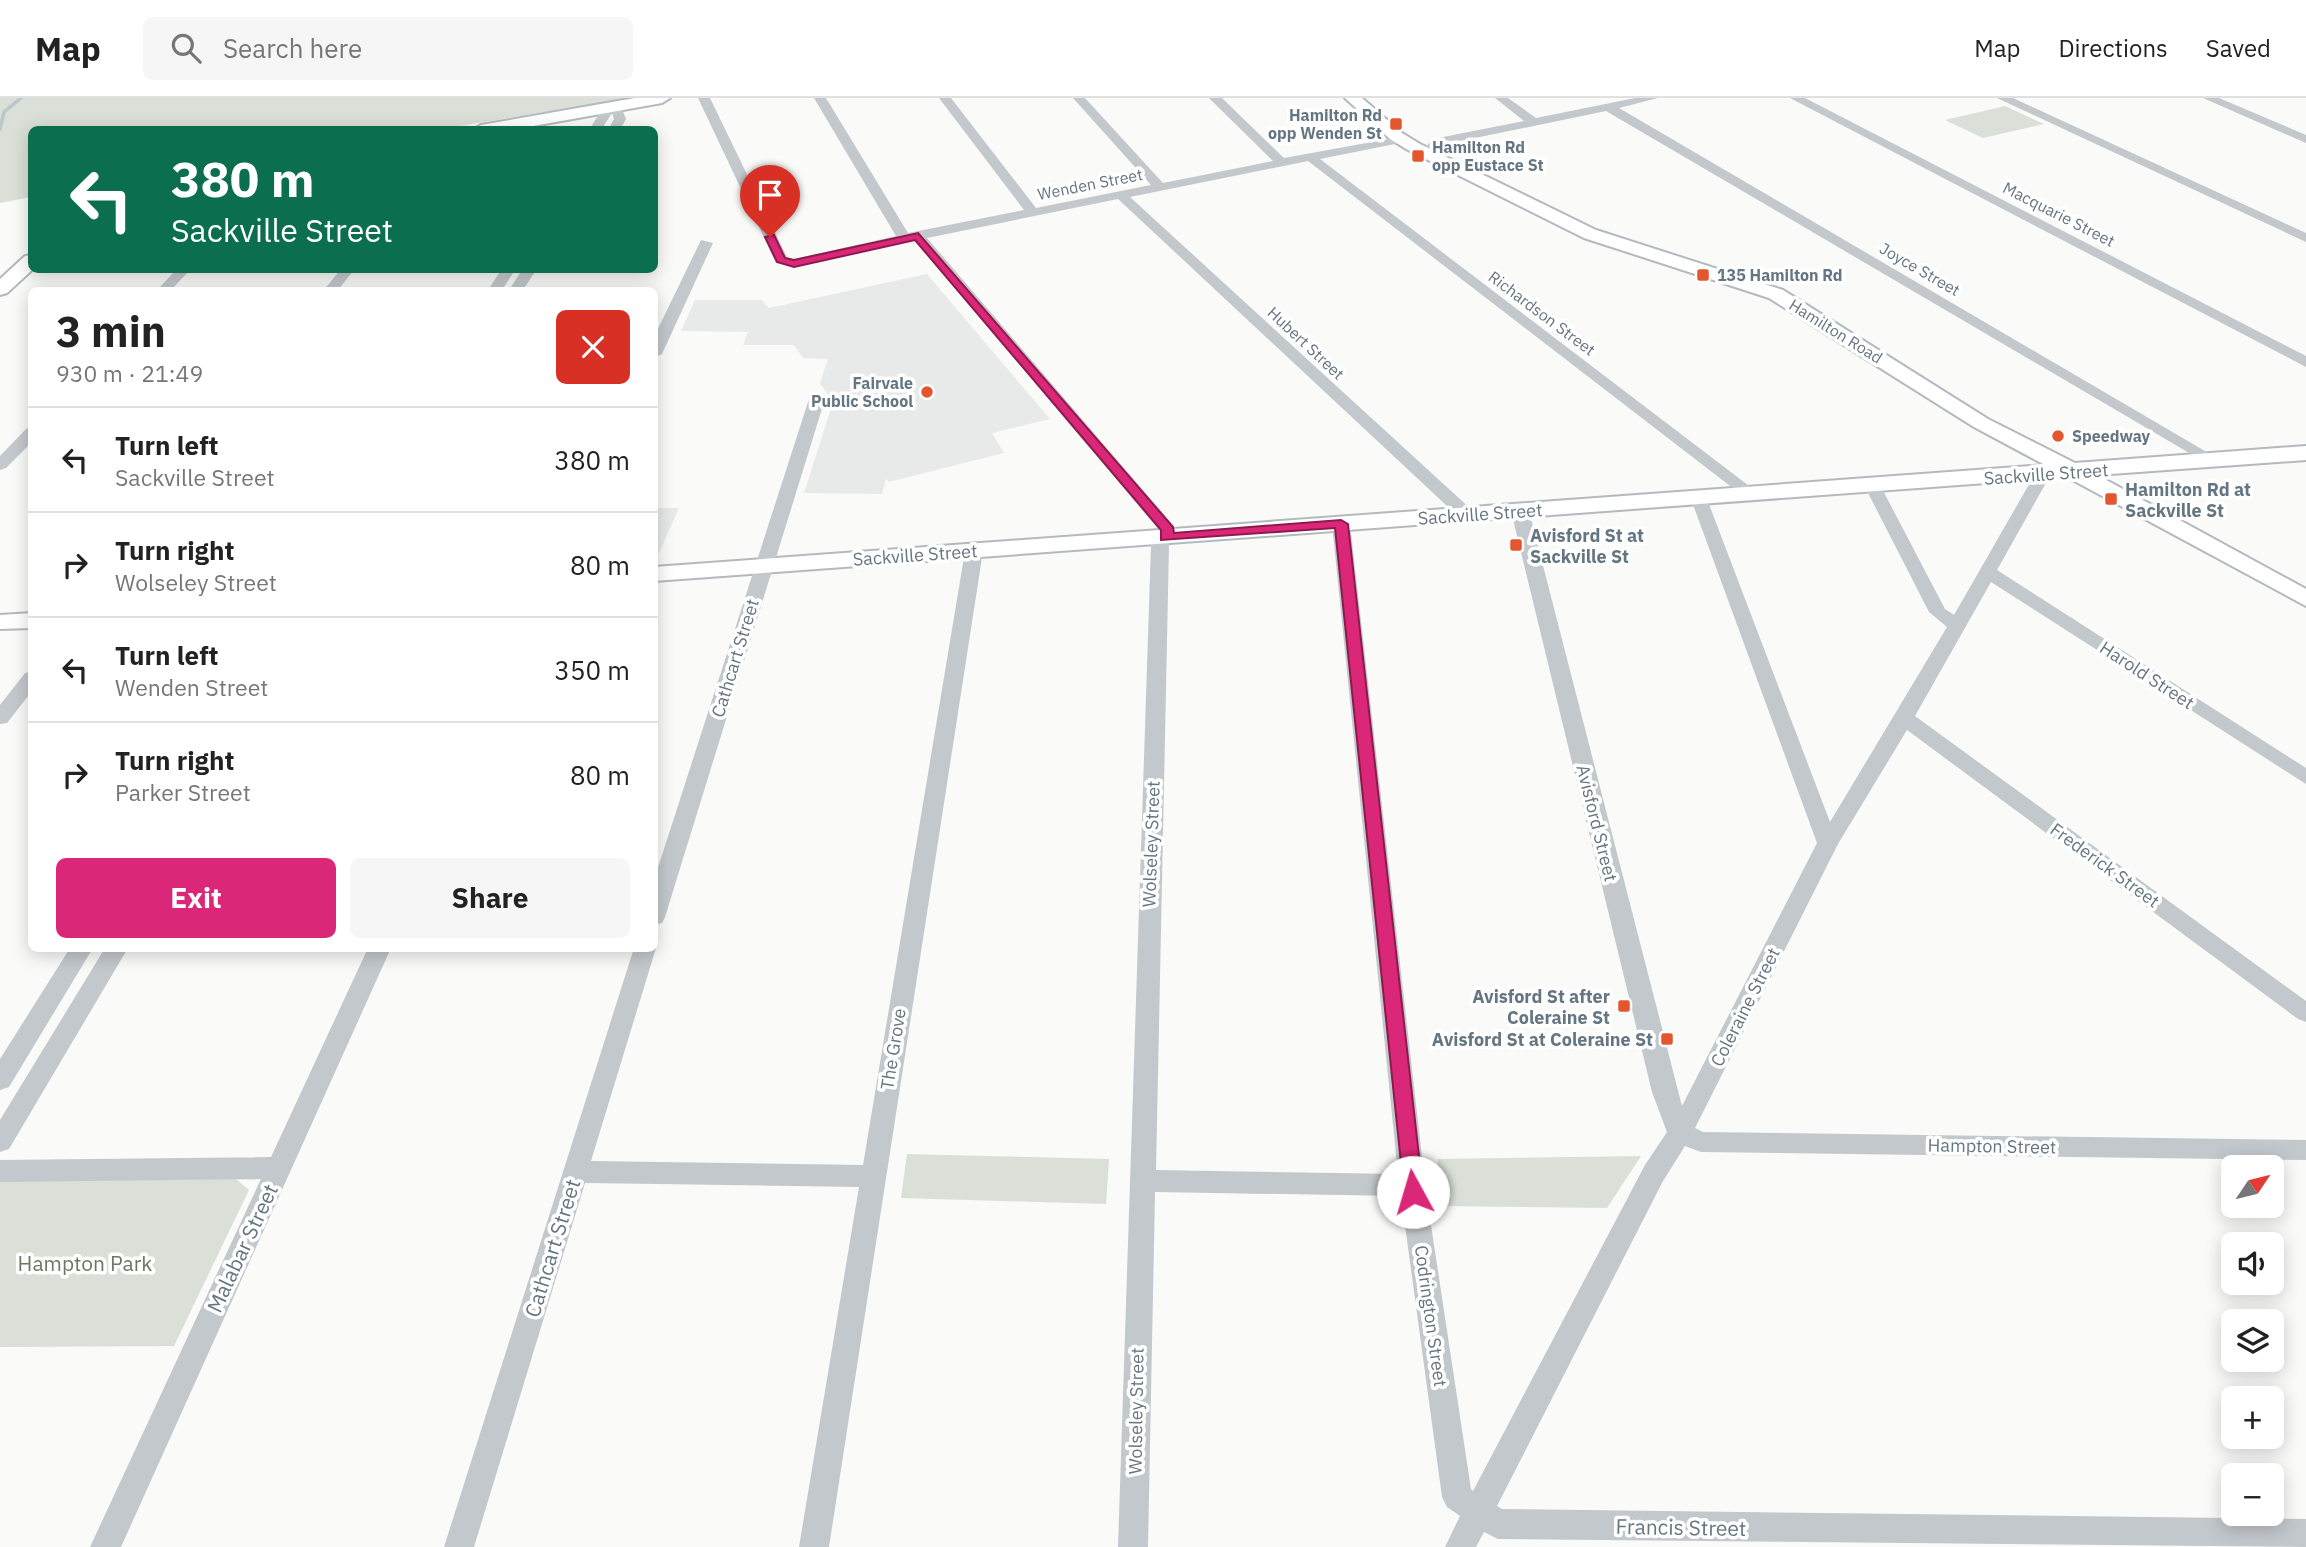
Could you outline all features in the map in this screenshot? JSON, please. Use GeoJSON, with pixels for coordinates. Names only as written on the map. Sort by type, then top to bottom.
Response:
{"type":"FeatureCollection","features":[{"type":"Feature","properties":{"kind":"main road"},"geometry":{"type":"LineString","coordinates":[[503,126],[662,98]]}},
{"type":"Feature","properties":{"kind":"main road","name":"Hamilton Road"},"geometry":{"type":"LineString","coordinates":[[1353,98],[1402,140],[1431,148],[1590,234],[1776,294],[1981,423],[2306,599]]}},
{"type":"Feature","properties":{"kind":"main road"},"geometry":{"type":"LineString","coordinates":[[0,289],[28,264]]}},
{"type":"Feature","properties":{"kind":"main road"},"geometry":{"type":"LineString","coordinates":[[1981,423],[2006,439],[2024,459],[2024,469],[2010,476]]}},
{"type":"Feature","properties":{"kind":"main road","name":"Sackville Street"},"geometry":{"type":"LineString","coordinates":[[658,574],[2010,476],[2038,484],[2075,472],[2306,453]]}},
{"type":"Feature","properties":{"kind":"main road"},"geometry":{"type":"LineString","coordinates":[[0,622],[28,620]]}},
{"type":"Feature","properties":{"kind":"street","name":"Wenden Street"},"geometry":{"type":"LineString","coordinates":[[704,98],[781,260],[786,263],[1402,140]]}},
{"type":"Feature","properties":{"kind":"street"},"geometry":{"type":"LineString","coordinates":[[820,98],[911,237],[1168,530],[1166,537]]}},
{"type":"Feature","properties":{"kind":"street"},"geometry":{"type":"LineString","coordinates":[[945,98],[1033,213]]}},
{"type":"Feature","properties":{"kind":"street"},"geometry":{"type":"LineString","coordinates":[[1079,98],[1161,188]]}},
{"type":"Feature","properties":{"kind":"street"},"geometry":{"type":"LineString","coordinates":[[1214,98],[1283,164]]}},
{"type":"Feature","properties":{"kind":"street"},"geometry":{"type":"LineString","coordinates":[[1501,98],[1533,122]]}},
{"type":"Feature","properties":{"kind":"street"},"geometry":{"type":"LineString","coordinates":[[1431,148],[1533,122],[1652,98]]}},
{"type":"Feature","properties":{"kind":"street","name":"Macquarie Street"},"geometry":{"type":"LineString","coordinates":[[1796,98],[2306,362]]}},
{"type":"Feature","properties":{"kind":"street"},"geometry":{"type":"LineString","coordinates":[[2003,98],[2306,238]]}},
{"type":"Feature","properties":{"kind":"street"},"geometry":{"type":"LineString","coordinates":[[2209,98],[2306,139]]}},
{"type":"Feature","properties":{"kind":"street"},"geometry":{"type":"LineString","coordinates":[[597,126],[609,107],[616,109],[620,119],[616,126]]}},
{"type":"Feature","properties":{"kind":"street","name":"Joyce Street"},"geometry":{"type":"LineString","coordinates":[[1608,107],[2214,461]]}},
{"type":"Feature","properties":{"kind":"street","name":"Richardson Street"},"geometry":{"type":"LineString","coordinates":[[1311,158],[1753,495]]}},
{"type":"Feature","properties":{"kind":"street","name":"Hubert Street"},"geometry":{"type":"LineString","coordinates":[[1122,196],[1467,515]]}},
{"type":"Feature","properties":{"kind":"street"},"geometry":{"type":"LineString","coordinates":[[658,345],[705,243]]}},
{"type":"Feature","properties":{"kind":"street"},"geometry":{"type":"LineString","coordinates":[[167,287],[180,273]]}},
{"type":"Feature","properties":{"kind":"street"},"geometry":{"type":"LineString","coordinates":[[333,287],[345,273]]}},
{"type":"Feature","properties":{"kind":"street","name":"Cathcart Street"},"geometry":{"type":"LineString","coordinates":[[658,904],[762,566],[817,399]]}},
{"type":"Feature","properties":{"kind":"street"},"geometry":{"type":"LineString","coordinates":[[0,465],[28,436]]}},
{"type":"Feature","properties":{"kind":"street","name":"Coleraine Street"},"geometry":{"type":"LineString","coordinates":[[1460,1547],[1654,1173],[1680,1133],[1828,842],[1904,718],[2038,484]]}},
{"type":"Feature","properties":{"kind":"street"},"geometry":{"type":"LineString","coordinates":[[1872,487],[1938,612],[1957,626]]}},
{"type":"Feature","properties":{"kind":"street"},"geometry":{"type":"LineString","coordinates":[[1699,499],[1828,842]]}},
{"type":"Feature","properties":{"kind":"street","name":"Avisford Street"},"geometry":{"type":"LineString","coordinates":[[1520,511],[1664,1092],[1680,1133]]}},
{"type":"Feature","properties":{"kind":"street","name":"Codrington Street"},"geometry":{"type":"LineString","coordinates":[[1341,524],[1413,1185],[1457,1497],[1479,1513]]}},
{"type":"Feature","properties":{"kind":"street","name":"Wolseley Street"},"geometry":{"type":"LineString","coordinates":[[1133,1547],[1160,545],[1166,537]]}},
{"type":"Feature","properties":{"kind":"street","name":"The Grove"},"geometry":{"type":"LineString","coordinates":[[814,1547],[974,551]]}},
{"type":"Feature","properties":{"kind":"street","name":"Harold Street"},"geometry":{"type":"LineString","coordinates":[[1988,572],[2306,777]]}},
{"type":"Feature","properties":{"kind":"street"},"geometry":{"type":"LineString","coordinates":[[0,718],[28,682]]}},
{"type":"Feature","properties":{"kind":"street","name":"Frederick Street"},"geometry":{"type":"LineString","coordinates":[[1904,718],[2306,1013]]}},
{"type":"Feature","properties":{"kind":"street"},"geometry":{"type":"LineString","coordinates":[[0,1080],[80,952]]}},
{"type":"Feature","properties":{"kind":"street"},"geometry":{"type":"LineString","coordinates":[[0,1142],[115,952]]}},
{"type":"Feature","properties":{"kind":"street","name":"Malabar Street"},"geometry":{"type":"LineString","coordinates":[[105,1547],[378,952]]}},
{"type":"Feature","properties":{"kind":"street","name":"Cathcart Street"},"geometry":{"type":"LineString","coordinates":[[459,1547],[644,952]]}},
{"type":"Feature","properties":{"kind":"street","name":"Hampton Street"},"geometry":{"type":"LineString","coordinates":[[1680,1133],[1701,1142],[2306,1150]]}},
{"type":"Feature","properties":{"kind":"street"},"geometry":{"type":"LineString","coordinates":[[0,1171],[279,1168]]}},
{"type":"Feature","properties":{"kind":"street"},"geometry":{"type":"LineString","coordinates":[[575,1172],[873,1175]]}},
{"type":"Feature","properties":{"kind":"street"},"geometry":{"type":"LineString","coordinates":[[1142,1181],[1413,1185]]}},
{"type":"Feature","properties":{"kind":"street","name":"Francis Street"},"geometry":{"type":"LineString","coordinates":[[1479,1513],[1499,1524],[2123,1541],[2306,1534]]}},
{"type":"Feature","properties":{"kind":"shaded area","name":"Fairvale Public School"},"geometry":{"type":"Polygon","coordinates":[[[927,274],[1050,419],[992,433],[1004,453],[889,482],[886,479],[882,494],[804,493],[833,402],[820,383],[828,359],[803,358],[794,345],[743,345],[748,332],[681,331],[695,300],[762,300],[769,308],[927,274]]]}},
{"type":"Feature","properties":{"kind":"shaded area"},"geometry":{"type":"Polygon","coordinates":[[[658,508],[679,508],[658,555],[658,508]]]}},
{"type":"Feature","properties":{"kind":"green space"},"geometry":{"type":"Polygon","coordinates":[[[0,98],[625,98],[459,126],[28,126],[28,198],[0,203],[0,98]]]}},
{"type":"Feature","properties":{"kind":"green space"},"geometry":{"type":"Polygon","coordinates":[[[2005,106],[2044,124],[1983,138],[1945,120],[2005,106]]]}},
{"type":"Feature","properties":{"kind":"green space"},"geometry":{"type":"Polygon","coordinates":[[[907,1154],[1109,1159],[1106,1204],[901,1198],[907,1154]]]}},
{"type":"Feature","properties":{"kind":"green space"},"geometry":{"type":"Polygon","coordinates":[[[1641,1156],[1607,1208],[1432,1206],[1438,1159],[1641,1156]]]}},
{"type":"Feature","properties":{"kind":"green space","name":"Hampton Park"},"geometry":{"type":"Polygon","coordinates":[[[235,1178],[249,1190],[174,1346],[0,1347],[0,1179],[235,1178]]]}},
{"type":"Feature","properties":{"kind":"waterway"},"geometry":{"type":"LineString","coordinates":[[0,129],[4,112],[21,98]]}},
{"type":"Feature","properties":{"kind":"place","name":"Hamilton Rd opp Wenden St"},"geometry":{"type":"Point","coordinates":[1396,124]}},
{"type":"Feature","properties":{"kind":"place","name":"Hamilton Rd opp Eustace St"},"geometry":{"type":"Point","coordinates":[1418,156]}},
{"type":"Feature","properties":{"kind":"place","name":"135 Hamilton Rd"},"geometry":{"type":"Point","coordinates":[1703,275]}},
{"type":"Feature","properties":{"kind":"place","name":"Fairvale Public School"},"geometry":{"type":"Point","coordinates":[927,392]}},
{"type":"Feature","properties":{"kind":"place","name":"Speedway"},"geometry":{"type":"Point","coordinates":[2058,436]}},
{"type":"Feature","properties":{"kind":"place","name":"Hamilton Rd at Sackville St"},"geometry":{"type":"Point","coordinates":[2111,499]}},
{"type":"Feature","properties":{"kind":"place","name":"Avisford St at Sackville St"},"geometry":{"type":"Point","coordinates":[1516,545]}},
{"type":"Feature","properties":{"kind":"place","name":"Avisford St after Coleraine St"},"geometry":{"type":"Point","coordinates":[1624,1006]}},
{"type":"Feature","properties":{"kind":"place","name":"Avisford St at Coleraine St"},"geometry":{"type":"Point","coordinates":[1667,1039]}},
{"type":"Feature","properties":{"kind":"route"},"geometry":{"type":"LineString","coordinates":[[770,237],[781,260],[794,263],[918,236],[1168,530],[1166,537],[1341,524],[1413,1192]]}}]}
